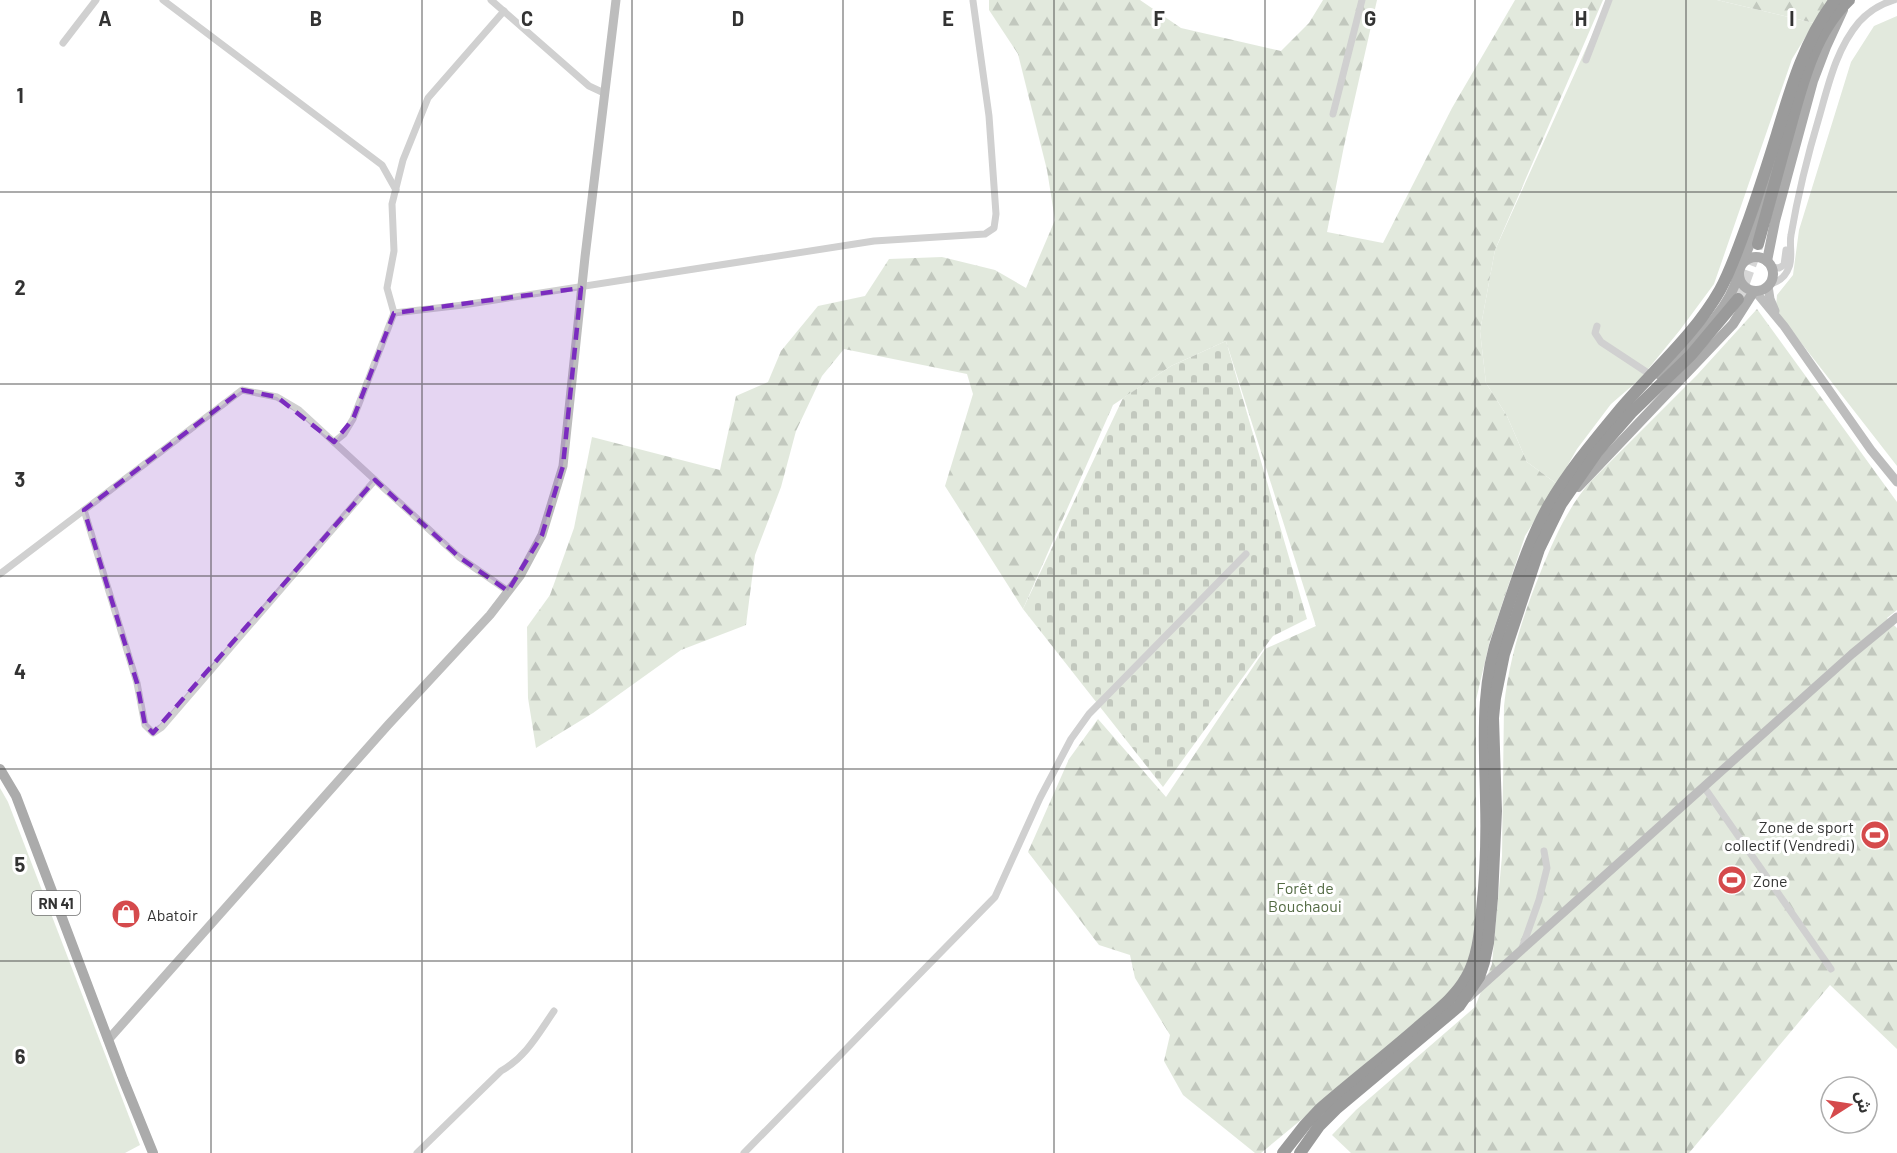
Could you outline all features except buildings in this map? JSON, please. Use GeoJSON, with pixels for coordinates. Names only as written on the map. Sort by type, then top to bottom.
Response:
{"type":"FeatureCollection","features":[{"type":"Feature","properties":{"kind":"highway"},"geometry":{"type":"LineString","coordinates":[[1283,1151],[1319,1110],[1441,1007],[1465,980],[1471,968],[1480,928],[1486,866],[1485,704],[1490,664],[1498,633],[1537,530],[1548,507],[1574,467],[1711,305],[1727,276],[1768,164],[1797,71],[1813,32],[1844,0]]}},
{"type":"Feature","properties":{"kind":"highway"},"geometry":{"type":"LineString","coordinates":[[1758,244],[1811,61],[1844,0]]}},
{"type":"Feature","properties":{"kind":"highway"},"geometry":{"type":"LineString","coordinates":[[1300,1153],[1319,1126],[1336,1109],[1459,1006],[1479,977],[1488,943],[1495,846],[1493,718],[1498,676],[1524,588],[1539,549],[1572,486],[1630,413],[1691,355],[1738,299]]}},
{"type":"Feature","properties":{"kind":"main road"},"geometry":{"type":"LineString","coordinates":[[108,1040],[388,725],[490,615],[520,576],[542,535],[563,466],[581,288],[616,0]]}},
{"type":"Feature","properties":{"kind":"main road"},"geometry":{"type":"LineString","coordinates":[[1562,504],[1733,324],[1754,291],[1769,285],[1773,276],[1769,264],[1775,221],[1813,81],[1844,0]]}},
{"type":"Feature","properties":{"kind":"main road"},"geometry":{"type":"LineString","coordinates":[[1602,432],[1714,318],[1732,295],[1753,237],[1809,46]]}},
{"type":"Feature","properties":{"kind":"main road"},"geometry":{"type":"LineString","coordinates":[[1769,264],[1758,257],[1748,258],[1740,270],[1743,286],[1754,291],[1784,326],[1871,450],[1897,482]]}},
{"type":"Feature","properties":{"kind":"main road"},"geometry":{"type":"LineString","coordinates":[[1769,285],[1772,304],[1784,326]]}},
{"type":"Feature","properties":{"kind":"main road"},"geometry":{"type":"LineString","coordinates":[[1459,1006],[1852,654],[1897,618]]}},
{"type":"Feature","properties":{"kind":"main road","name":"RN 41"},"geometry":{"type":"LineString","coordinates":[[0,769],[16,796],[152,1153]]}},
{"type":"Feature","properties":{"kind":"street"},"geometry":{"type":"LineString","coordinates":[[63,43],[96,0]]}},
{"type":"Feature","properties":{"kind":"street"},"geometry":{"type":"LineString","coordinates":[[163,0],[382,165],[396,190]]}},
{"type":"Feature","properties":{"kind":"street"},"geometry":{"type":"LineString","coordinates":[[491,0],[589,86],[604,93]]}},
{"type":"Feature","properties":{"kind":"street"},"geometry":{"type":"LineString","coordinates":[[1333,114],[1362,0]]}},
{"type":"Feature","properties":{"kind":"street"},"geometry":{"type":"LineString","coordinates":[[1586,60],[1609,0]]}},
{"type":"Feature","properties":{"kind":"street"},"geometry":{"type":"LineString","coordinates":[[1769,285],[1781,279],[1789,268],[1791,236],[1810,147],[1837,60],[1859,22],[1878,7],[1894,0]]}},
{"type":"Feature","properties":{"kind":"street"},"geometry":{"type":"LineString","coordinates":[[394,313],[463,306],[874,242],[985,234],[994,228],[996,214],[989,116],[973,1]]}},
{"type":"Feature","properties":{"kind":"street"},"geometry":{"type":"LineString","coordinates":[[334,442],[344,434],[353,419],[394,313],[387,288],[394,251],[392,204],[403,160],[428,98],[504,11]]}},
{"type":"Feature","properties":{"kind":"street"},"geometry":{"type":"LineString","coordinates":[[1769,264],[1779,268],[1785,263],[1787,233],[1796,211]]}},
{"type":"Feature","properties":{"kind":"street"},"geometry":{"type":"LineString","coordinates":[[1598,326],[1595,333],[1601,342],[1651,375]]}},
{"type":"Feature","properties":{"kind":"street"},"geometry":{"type":"LineString","coordinates":[[0,574],[242,390],[277,397],[299,410],[459,557],[508,591]]}},
{"type":"Feature","properties":{"kind":"street"},"geometry":{"type":"LineString","coordinates":[[84,510],[137,683],[145,725],[153,733],[169,718],[375,480]]}},
{"type":"Feature","properties":{"kind":"street"},"geometry":{"type":"LineString","coordinates":[[744,1153],[995,897],[1040,798],[1071,739],[1089,714],[1246,554]]}},
{"type":"Feature","properties":{"kind":"street"},"geometry":{"type":"LineString","coordinates":[[1704,787],[1831,969]]}},
{"type":"Feature","properties":{"kind":"street"},"geometry":{"type":"LineString","coordinates":[[1521,951],[1539,900],[1547,868],[1544,851]]}},
{"type":"Feature","properties":{"kind":"street"},"geometry":{"type":"LineString","coordinates":[[417,1153],[501,1071],[515,1063],[529,1048],[554,1011]]}},
{"type":"Feature","properties":{"kind":"highlighted area"},"geometry":{"type":"Polygon","coordinates":[[[581,288],[563,466],[542,535],[508,591],[459,557],[375,480],[153,733],[145,725],[137,683],[84,510],[242,390],[277,397],[334,442],[353,419],[394,313],[581,288]]]}},
{"type":"Feature","properties":{"kind":"green space","name":"Forêt de Bouchaoui"},"geometry":{"type":"Polygon","coordinates":[[[989,0],[1140,0],[1181,28],[1281,51],[1309,23],[1323,0],[1377,0],[1327,232],[1383,243],[1452,108],[1515,0],[1603,0],[1495,250],[1480,331],[1486,383],[1507,416],[1527,462],[1557,484],[1525,536],[1490,640],[1476,700],[1476,934],[1470,963],[1452,990],[1419,1023],[1261,1153],[1255,1153],[1183,1095],[1164,1061],[1170,1035],[1135,978],[1130,955],[1099,945],[1028,852],[1069,759],[1098,719],[1166,797],[1265,649],[1316,626],[1226,341],[1171,366],[1113,405],[1023,609],[945,486],[973,394],[967,374],[844,349],[822,376],[796,431],[781,487],[755,555],[746,625],[681,650],[593,713],[536,748],[528,698],[527,627],[550,595],[574,528],[592,437],[720,470],[736,396],[768,382],[781,351],[818,306],[865,296],[889,259],[942,257],[995,270],[1026,288],[1055,220],[1047,170],[1018,54],[989,10],[989,0]]]}},
{"type":"Feature","properties":{"kind":"green space"},"geometry":{"type":"Polygon","coordinates":[[[1608,0],[1717,0],[1814,23],[1792,59],[1714,284],[1640,379],[1611,404],[1577,449],[1557,484],[1527,462],[1507,416],[1486,383],[1480,331],[1495,250],[1608,0]]]}},
{"type":"Feature","properties":{"kind":"green space"},"geometry":{"type":"Polygon","coordinates":[[[1717,0],[1831,0],[1814,23],[1717,0]]]}},
{"type":"Feature","properties":{"kind":"green space"},"geometry":{"type":"Polygon","coordinates":[[[1897,16],[1897,466],[1781,317],[1776,306],[1777,295],[1793,275],[1799,230],[1851,62],[1874,26],[1897,16]]]}},
{"type":"Feature","properties":{"kind":"green space"},"geometry":{"type":"Polygon","coordinates":[[[1757,309],[1897,502],[1897,610],[1887,618],[1897,628],[1897,1049],[1830,985],[1689,1153],[1351,1153],[1332,1135],[1356,1110],[1475,1007],[1492,964],[1502,856],[1506,689],[1523,621],[1556,536],[1574,503],[1590,482],[1697,375],[1757,309]]]}},
{"type":"Feature","properties":{"kind":"green space"},"geometry":{"type":"Polygon","coordinates":[[[1226,341],[1307,619],[1273,636],[1163,787],[1023,609],[1123,398],[1171,366],[1226,341]]]}},
{"type":"Feature","properties":{"kind":"green space"},"geometry":{"type":"Polygon","coordinates":[[[0,788],[8,802],[140,1145],[125,1153],[0,1153],[0,788]]]}},
{"type":"Feature","properties":{"kind":"tunnel"},"geometry":{"type":"LineString","coordinates":[[1738,299],[1758,244]]}},
{"type":"Feature","properties":{"kind":"place","name":"Zone de sport collectif (Vendredi)"},"geometry":{"type":"Point","coordinates":[1875,835]}},
{"type":"Feature","properties":{"kind":"place","name":"Zone"},"geometry":{"type":"Point","coordinates":[1732,880]}},
{"type":"Feature","properties":{"kind":"place","name":"Abatoir"},"geometry":{"type":"Point","coordinates":[126,914]}}]}
